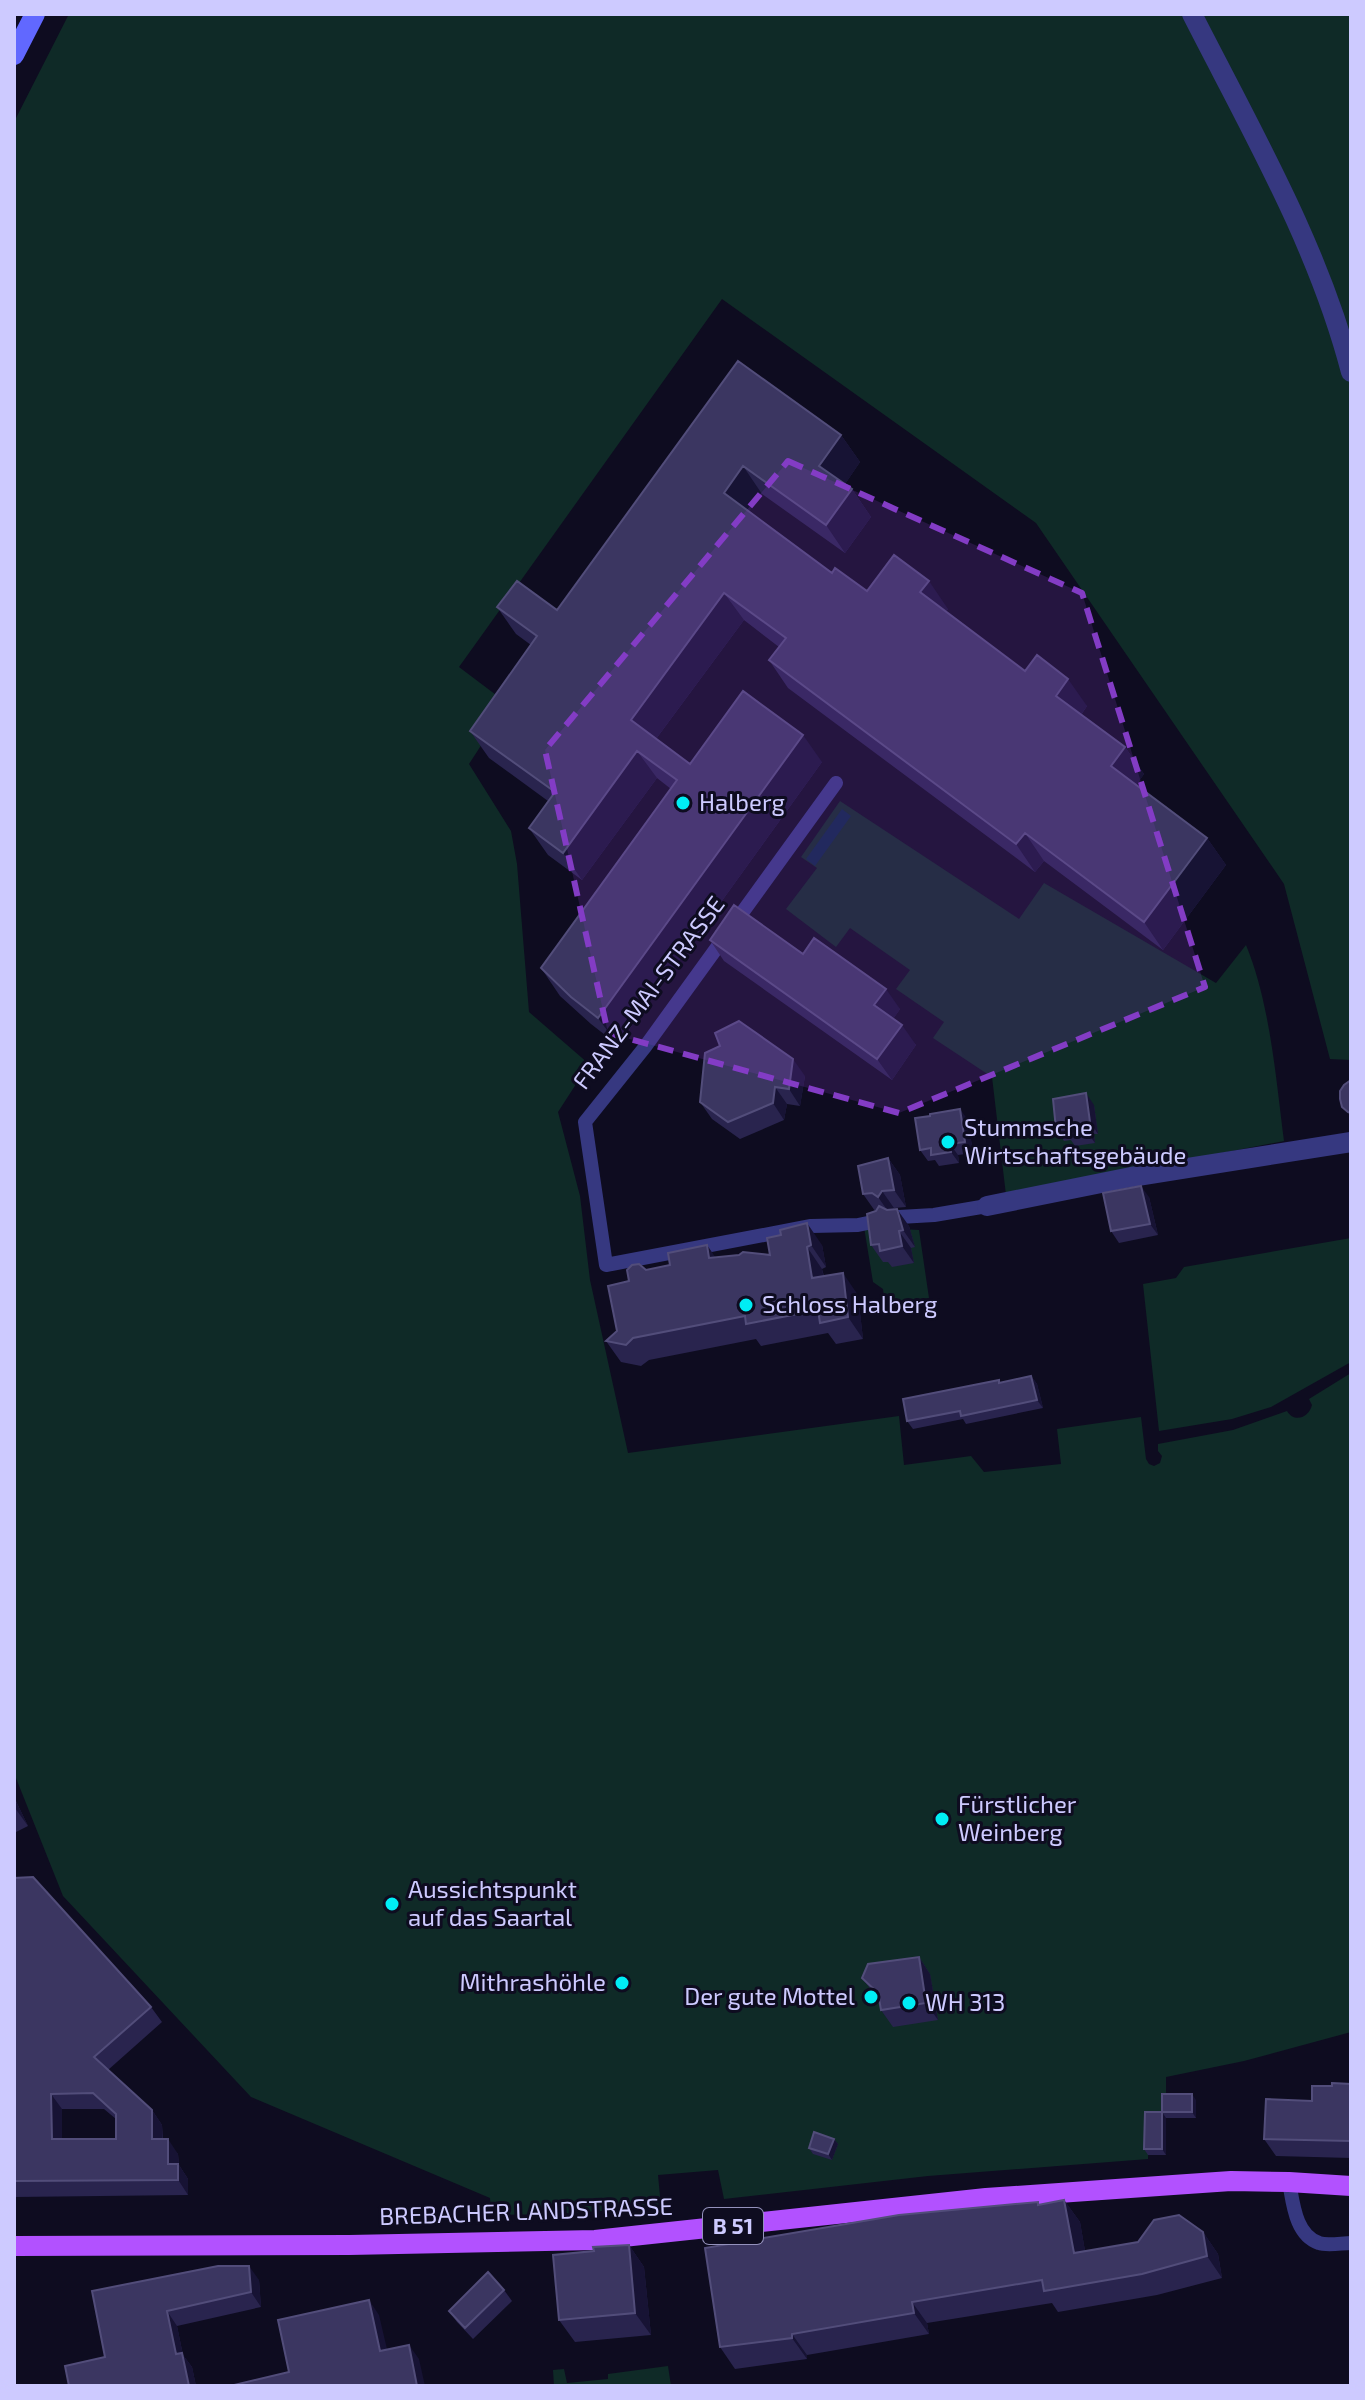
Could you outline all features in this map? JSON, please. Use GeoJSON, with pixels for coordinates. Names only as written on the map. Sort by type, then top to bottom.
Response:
{"type":"FeatureCollection","features":[{"type":"Feature","properties":{"kind":"main road"},"geometry":{"type":"LineString","coordinates":[[14,55],[35,14]]}},
{"type":"Feature","properties":{"kind":"main road","name":"BREBACHER LANDSTRASSE"},"geometry":{"type":"LineString","coordinates":[[14,2246],[349,2245],[595,2240],[986,2198],[1231,2181],[1289,2182]]}},
{"type":"Feature","properties":{"kind":"main road","name":"B 51"},"geometry":{"type":"LineString","coordinates":[[1289,2182],[1351,2186]]}},
{"type":"Feature","properties":{"kind":"street"},"geometry":{"type":"LineString","coordinates":[[1192,14],[1266,158],[1317,267],[1351,372]]}},
{"type":"Feature","properties":{"kind":"street"},"geometry":{"type":"LineString","coordinates":[[987,1206],[1154,1173],[1351,1142]]}},
{"type":"Feature","properties":{"kind":"lane","name":"FRANZ-MAI-STRASSE"},"geometry":{"type":"LineString","coordinates":[[836,783],[645,1047],[585,1122],[606,1265],[811,1226],[858,1225],[882,1220]]}},
{"type":"Feature","properties":{"kind":"lane"},"geometry":{"type":"LineString","coordinates":[[899,1217],[987,1206]]}},
{"type":"Feature","properties":{"kind":"lane"},"geometry":{"type":"LineString","coordinates":[[1289,2182],[1299,2225],[1305,2234],[1319,2244],[1351,2243]]}},
{"type":"Feature","properties":{"kind":"highlighted area"},"geometry":{"type":"Polygon","coordinates":[[[788,461],[1082,593],[1205,987],[899,1113],[608,1033],[545,750],[788,461]]]}},
{"type":"Feature","properties":{"kind":"green space"},"geometry":{"type":"Polygon","coordinates":[[[69,14],[1351,14],[1351,1060],[1330,1059],[1284,884],[1036,523],[722,299],[459,667],[508,704],[469,764],[511,831],[517,864],[529,1012],[589,1064],[558,1112],[580,1196],[590,1280],[628,1453],[899,1416],[904,1465],[971,1456],[984,1472],[1061,1464],[1057,1429],[1141,1417],[1146,1459],[1154,1466],[1160,1463],[1162,1456],[1158,1444],[1233,1430],[1287,1411],[1293,1417],[1305,1416],[1312,1405],[1309,1399],[1351,1373],[1351,2032],[1244,2061],[1166,2077],[1166,2118],[1149,2118],[1148,2159],[928,2176],[724,2199],[718,2170],[658,2175],[661,2207],[491,2215],[490,2198],[251,2097],[63,1896],[14,1773],[14,122],[69,14]]]}},
{"type":"Feature","properties":{"kind":"green space"},"geometry":{"type":"Polygon","coordinates":[[[840,801],[1019,919],[1044,883],[1216,983],[1246,945],[1266,1016],[1284,1141],[1006,1195],[992,1077],[933,1038],[944,1022],[896,989],[910,970],[850,928],[836,947],[786,909],[817,868],[801,857],[840,801]]]}},
{"type":"Feature","properties":{"kind":"green space"},"geometry":{"type":"Polygon","coordinates":[[[864,1227],[919,1230],[929,1298],[885,1304],[883,1289],[873,1282],[864,1227]]]}},
{"type":"Feature","properties":{"kind":"green space"},"geometry":{"type":"Polygon","coordinates":[[[1351,1238],[1351,1362],[1271,1407],[1232,1419],[1159,1431],[1143,1284],[1176,1278],[1184,1267],[1351,1238]]]}},
{"type":"Feature","properties":{"kind":"green space"},"geometry":{"type":"Polygon","coordinates":[[[668,2366],[671,2386],[554,2386],[553,2370],[564,2369],[567,2383],[608,2379],[608,2374],[668,2366]]]}},
{"type":"Feature","properties":{"kind":"water"},"geometry":{"type":"Polygon","coordinates":[[[842,809],[851,816],[815,866],[806,859],[842,809]]]}},
{"type":"Feature","properties":{"kind":"building"},"geometry":{"type":"Polygon","coordinates":[[[738,361],[841,435],[819,466],[852,489],[826,525],[743,466],[724,493],[832,573],[835,568],[867,591],[894,555],[929,581],[920,592],[1025,671],[1037,655],[1068,679],[1056,696],[1125,747],[1111,766],[1207,838],[1144,922],[1025,833],[1016,844],[769,660],[786,638],[724,593],[631,720],[690,764],[743,691],[803,735],[598,1018],[541,968],[677,780],[637,751],[563,853],[529,828],[555,792],[470,731],[537,636],[497,607],[517,581],[557,610],[738,361]]]}},
{"type":"Feature","properties":{"kind":"building"},"geometry":{"type":"Polygon","coordinates":[[[734,905],[803,954],[814,938],[886,989],[874,1005],[902,1025],[877,1059],[710,940],[734,905]]]}},
{"type":"Feature","properties":{"kind":"building"},"geometry":{"type":"Polygon","coordinates":[[[739,1021],[793,1059],[789,1089],[775,1087],[773,1103],[728,1122],[700,1102],[705,1053],[720,1046],[715,1033],[739,1021]]]}},
{"type":"Feature","properties":{"kind":"building"},"geometry":{"type":"Polygon","coordinates":[[[1351,1080],[1351,1113],[1342,1107],[1340,1091],[1351,1080]]]}},
{"type":"Feature","properties":{"kind":"building"},"geometry":{"type":"Polygon","coordinates":[[[1086,1093],[1090,1122],[1086,1123],[1087,1132],[1067,1134],[1067,1128],[1056,1129],[1053,1099],[1086,1093]]]}},
{"type":"Feature","properties":{"kind":"building"},"geometry":{"type":"Polygon","coordinates":[[[960,1109],[965,1142],[950,1144],[951,1152],[931,1155],[931,1148],[920,1150],[915,1118],[960,1109]]]}},
{"type":"Feature","properties":{"kind":"building"},"geometry":{"type":"Polygon","coordinates":[[[888,1158],[894,1190],[882,1191],[878,1197],[872,1193],[863,1194],[858,1166],[888,1158]]]}},
{"type":"Feature","properties":{"kind":"building"},"geometry":{"type":"Polygon","coordinates":[[[1141,1186],[1150,1224],[1111,1231],[1103,1193],[1141,1186]]]}},
{"type":"Feature","properties":{"kind":"building"},"geometry":{"type":"Polygon","coordinates":[[[879,1206],[887,1210],[897,1209],[903,1230],[899,1231],[902,1246],[880,1251],[879,1244],[871,1245],[867,1214],[876,1211],[879,1206]]]}},
{"type":"Feature","properties":{"kind":"building"},"geometry":{"type":"Polygon","coordinates":[[[807,1223],[812,1278],[843,1273],[848,1317],[820,1323],[818,1310],[746,1324],[745,1316],[633,1338],[626,1345],[606,1341],[617,1331],[608,1286],[629,1281],[627,1270],[632,1265],[639,1264],[646,1270],[670,1265],[668,1253],[707,1245],[709,1258],[743,1252],[770,1255],[767,1238],[781,1235],[780,1230],[807,1223]]]}},
{"type":"Feature","properties":{"kind":"building"},"geometry":{"type":"Polygon","coordinates":[[[1031,1376],[1037,1400],[961,1416],[960,1411],[907,1421],[903,1399],[1031,1376]]]}},
{"type":"Feature","properties":{"kind":"building"},"geometry":{"type":"Polygon","coordinates":[[[33,1877],[151,2007],[94,2057],[152,2110],[152,2139],[168,2139],[168,2164],[178,2164],[178,2180],[14,2181],[14,1878],[33,1877]],[[93,2093],[51,2094],[52,2139],[116,2139],[116,2114],[93,2093]]]}},
{"type":"Feature","properties":{"kind":"building"},"geometry":{"type":"Polygon","coordinates":[[[919,1957],[926,2003],[881,2010],[878,1993],[862,1978],[868,1964],[919,1957]]]}},
{"type":"Feature","properties":{"kind":"building"},"geometry":{"type":"Polygon","coordinates":[[[1332,2083],[1351,2084],[1351,2141],[1264,2139],[1266,2099],[1312,2101],[1312,2086],[1332,2086],[1332,2083]]]}},
{"type":"Feature","properties":{"kind":"building"},"geometry":{"type":"Polygon","coordinates":[[[1162,2094],[1192,2094],[1192,2112],[1162,2112],[1162,2094]]]}},
{"type":"Feature","properties":{"kind":"building"},"geometry":{"type":"Polygon","coordinates":[[[1145,2112],[1162,2112],[1162,2149],[1144,2149],[1145,2112]]]}},
{"type":"Feature","properties":{"kind":"building"},"geometry":{"type":"Polygon","coordinates":[[[814,2132],[834,2139],[828,2154],[809,2148],[814,2132]]]}},
{"type":"Feature","properties":{"kind":"building"},"geometry":{"type":"Polygon","coordinates":[[[1064,2200],[1074,2253],[1138,2242],[1154,2220],[1179,2215],[1203,2232],[1207,2256],[1142,2274],[1044,2291],[1042,2280],[912,2302],[914,2313],[792,2334],[792,2338],[720,2347],[705,2248],[899,2215],[1038,2202],[1038,2205],[1064,2200]]]}},
{"type":"Feature","properties":{"kind":"building"},"geometry":{"type":"Polygon","coordinates":[[[629,2245],[635,2313],[559,2320],[553,2255],[594,2251],[593,2247],[629,2245]]]}},
{"type":"Feature","properties":{"kind":"building"},"geometry":{"type":"Polygon","coordinates":[[[218,2266],[249,2266],[251,2292],[167,2311],[176,2354],[182,2353],[189,2386],[69,2386],[65,2366],[105,2357],[92,2291],[218,2266]]]}},
{"type":"Feature","properties":{"kind":"building"},"geometry":{"type":"Polygon","coordinates":[[[488,2272],[504,2290],[465,2328],[449,2311],[488,2272]]]}},
{"type":"Feature","properties":{"kind":"building"},"geometry":{"type":"Polygon","coordinates":[[[369,2300],[380,2351],[409,2345],[417,2386],[230,2386],[289,2372],[278,2320],[369,2300]]]}},
{"type":"Feature","properties":{"kind":"place","name":"Halberg"},"geometry":{"type":"Point","coordinates":[683,803]}},
{"type":"Feature","properties":{"kind":"place","name":"Stummsche Wirtschaftsgebäude"},"geometry":{"type":"Point","coordinates":[948,1142]}},
{"type":"Feature","properties":{"kind":"place","name":"Schloss Halberg"},"geometry":{"type":"Point","coordinates":[746,1305]}},
{"type":"Feature","properties":{"kind":"place","name":"Fürstlicher Weinberg"},"geometry":{"type":"Point","coordinates":[942,1819]}},
{"type":"Feature","properties":{"kind":"place","name":"Aussichtspunkt auf das Saartal"},"geometry":{"type":"Point","coordinates":[392,1904]}},
{"type":"Feature","properties":{"kind":"place","name":"Mithrashöhle"},"geometry":{"type":"Point","coordinates":[622,1983]}},
{"type":"Feature","properties":{"kind":"place","name":"Der gute Mottel"},"geometry":{"type":"Point","coordinates":[871,1997]}},
{"type":"Feature","properties":{"kind":"place","name":"WH 313"},"geometry":{"type":"Point","coordinates":[909,2003]}}]}
